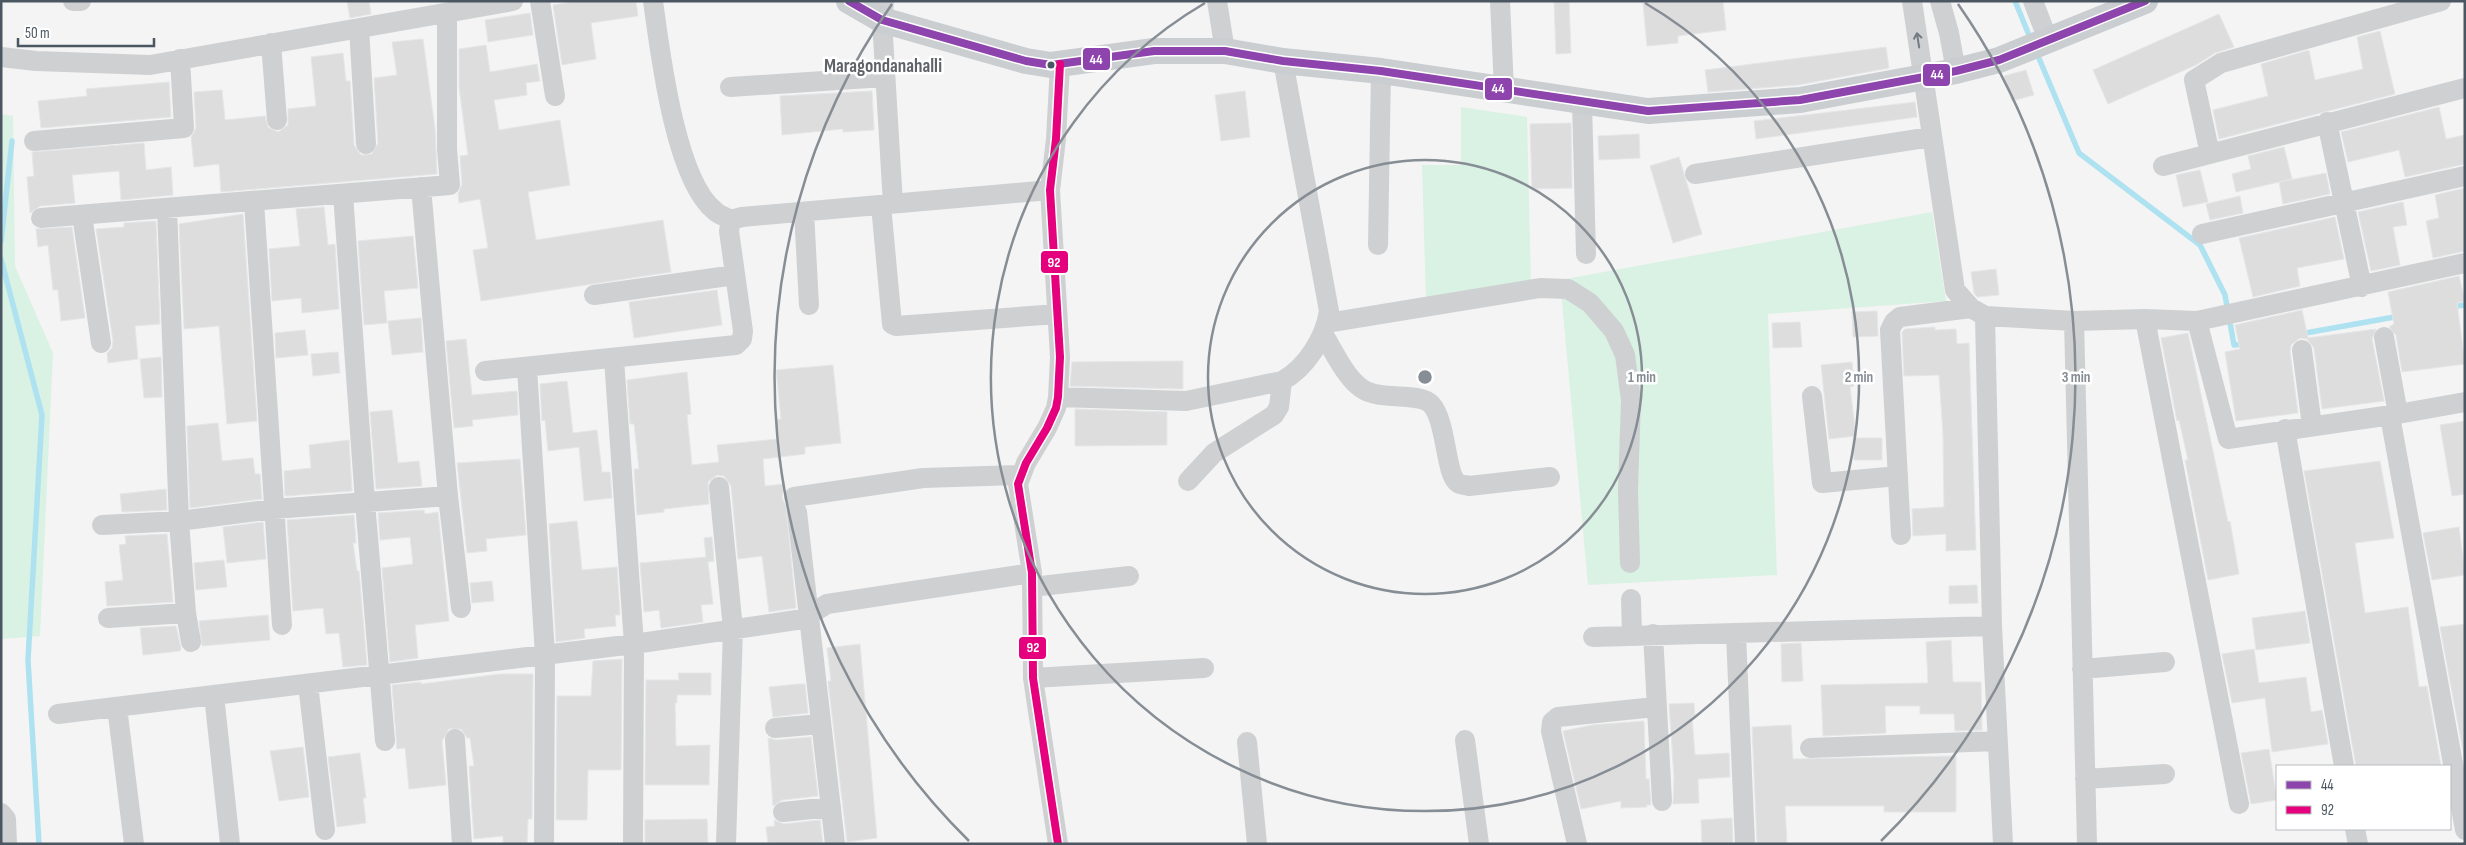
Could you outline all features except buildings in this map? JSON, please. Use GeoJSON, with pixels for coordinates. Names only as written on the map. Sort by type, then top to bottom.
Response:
{"type":"FeatureCollection","features":[{"type":"Feature","properties":{"kind":"main road"},"geometry":{"type":"LineString","coordinates":[[849,1],[883,10],[1026,61],[1051,65],[1154,51],[1225,51],[1283,61],[1380,71],[1582,102],[1658,110],[1800,100],[1956,71],[1999,60],[2145,1]]}},
{"type":"Feature","properties":{"kind":"street"},"geometry":{"type":"LineString","coordinates":[[73,1],[81,1]]}},
{"type":"Feature","properties":{"kind":"street"},"geometry":{"type":"LineString","coordinates":[[1,57],[36,61],[150,65],[513,1]]}},
{"type":"Feature","properties":{"kind":"street"},"geometry":{"type":"LineString","coordinates":[[540,1],[555,96]]}},
{"type":"Feature","properties":{"kind":"street"},"geometry":{"type":"LineString","coordinates":[[653,1],[665,83],[680,146],[694,184],[714,211],[732,220],[742,217],[1050,190]]}},
{"type":"Feature","properties":{"kind":"street"},"geometry":{"type":"LineString","coordinates":[[1217,1],[1225,51]]}},
{"type":"Feature","properties":{"kind":"street"},"geometry":{"type":"LineString","coordinates":[[1500,1],[1504,90]]}},
{"type":"Feature","properties":{"kind":"street"},"geometry":{"type":"LineString","coordinates":[[1912,1],[1955,290],[1978,312],[2003,844]]}},
{"type":"Feature","properties":{"kind":"street"},"geometry":{"type":"LineString","coordinates":[[1940,1],[1949,33],[1956,71]]}},
{"type":"Feature","properties":{"kind":"street"},"geometry":{"type":"LineString","coordinates":[[2033,1],[2048,40]]}},
{"type":"Feature","properties":{"kind":"street"},"geometry":{"type":"LineString","coordinates":[[2210,154],[2194,80],[2221,63],[2441,1]]}},
{"type":"Feature","properties":{"kind":"street"},"geometry":{"type":"LineString","coordinates":[[883,10],[887,205],[892,324],[896,326],[1057,314]]}},
{"type":"Feature","properties":{"kind":"street"},"geometry":{"type":"LineString","coordinates":[[41,218],[450,185],[446,149],[447,13]]}},
{"type":"Feature","properties":{"kind":"street"},"geometry":{"type":"LineString","coordinates":[[359,28],[366,144]]}},
{"type":"Feature","properties":{"kind":"street"},"geometry":{"type":"LineString","coordinates":[[271,43],[277,120]]}},
{"type":"Feature","properties":{"kind":"street"},"geometry":{"type":"LineString","coordinates":[[34,141],[184,128],[180,59]]}},
{"type":"Feature","properties":{"kind":"street"},"geometry":{"type":"LineString","coordinates":[[1058,397],[1186,401],[1282,381],[1295,374],[1325,329],[1329,311],[1283,61]]}},
{"type":"Feature","properties":{"kind":"street"},"geometry":{"type":"LineString","coordinates":[[1058,844],[1033,678],[1032,580],[1018,484],[1047,428],[1056,408],[1058,397],[1060,357],[1050,190],[1056,139],[1060,64]]}},
{"type":"Feature","properties":{"kind":"street"},"geometry":{"type":"LineString","coordinates":[[1378,245],[1380,71]]}},
{"type":"Feature","properties":{"kind":"street"},"geometry":{"type":"LineString","coordinates":[[730,87],[885,77]]}},
{"type":"Feature","properties":{"kind":"street"},"geometry":{"type":"LineString","coordinates":[[2163,166],[2327,122],[2465,88]]}},
{"type":"Feature","properties":{"kind":"street"},"geometry":{"type":"LineString","coordinates":[[1582,102],[1586,254]]}},
{"type":"Feature","properties":{"kind":"street"},"geometry":{"type":"LineString","coordinates":[[2327,122],[2362,287]]}},
{"type":"Feature","properties":{"kind":"street"},"geometry":{"type":"LineString","coordinates":[[1695,174],[1931,137]]}},
{"type":"Feature","properties":{"kind":"street"},"geometry":{"type":"LineString","coordinates":[[2202,234],[2465,176]]}},
{"type":"Feature","properties":{"kind":"street"},"geometry":{"type":"LineString","coordinates":[[421,187],[448,496],[461,608]]}},
{"type":"Feature","properties":{"kind":"street"},"geometry":{"type":"LineString","coordinates":[[343,194],[378,675],[385,741]]}},
{"type":"Feature","properties":{"kind":"street"},"geometry":{"type":"LineString","coordinates":[[254,201],[282,625]]}},
{"type":"Feature","properties":{"kind":"street"},"geometry":{"type":"LineString","coordinates":[[167,208],[179,521],[186,613],[191,642]]}},
{"type":"Feature","properties":{"kind":"street"},"geometry":{"type":"LineString","coordinates":[[804,212],[810,305]]}},
{"type":"Feature","properties":{"kind":"street"},"geometry":{"type":"LineString","coordinates":[[82,215],[101,342]]}},
{"type":"Feature","properties":{"kind":"street"},"geometry":{"type":"LineString","coordinates":[[485,371],[736,345],[742,340],[743,331],[729,231],[732,220]]}},
{"type":"Feature","properties":{"kind":"street"},"geometry":{"type":"LineString","coordinates":[[1901,535],[1890,330],[1894,322],[1900,317],[1978,312],[2074,321],[2145,319],[2197,321],[2362,287],[2465,263]]}},
{"type":"Feature","properties":{"kind":"street"},"geometry":{"type":"LineString","coordinates":[[594,295],[735,275]]}},
{"type":"Feature","properties":{"kind":"street"},"geometry":{"type":"LineString","coordinates":[[1325,329],[1540,288],[1568,289],[1590,303],[1614,331],[1625,355],[1631,400],[1628,490],[1630,563]]}},
{"type":"Feature","properties":{"kind":"street"},"geometry":{"type":"LineString","coordinates":[[2145,319],[2240,804]]}},
{"type":"Feature","properties":{"kind":"street"},"geometry":{"type":"LineString","coordinates":[[2074,321],[2087,844]]}},
{"type":"Feature","properties":{"kind":"street"},"geometry":{"type":"LineString","coordinates":[[2197,321],[2228,439],[2285,429],[2394,415],[2465,402]]}},
{"type":"Feature","properties":{"kind":"street"},"geometry":{"type":"LineString","coordinates":[[1325,329],[1345,370],[1361,388],[1373,394],[1420,399],[1430,403],[1436,412],[1445,439],[1452,474],[1458,483],[1470,486],[1550,477]]}},
{"type":"Feature","properties":{"kind":"street"},"geometry":{"type":"LineString","coordinates":[[2384,337],[2394,415],[2465,830]]}},
{"type":"Feature","properties":{"kind":"street"},"geometry":{"type":"LineString","coordinates":[[2302,350],[2312,426]]}},
{"type":"Feature","properties":{"kind":"street"},"geometry":{"type":"LineString","coordinates":[[614,358],[634,644],[633,844]]}},
{"type":"Feature","properties":{"kind":"street"},"geometry":{"type":"LineString","coordinates":[[527,368],[545,655],[544,844]]}},
{"type":"Feature","properties":{"kind":"street"},"geometry":{"type":"LineString","coordinates":[[1188,481],[1214,452],[1274,415],[1279,407],[1282,381]]}},
{"type":"Feature","properties":{"kind":"street"},"geometry":{"type":"LineString","coordinates":[[1812,396],[1822,483],[1898,476]]}},
{"type":"Feature","properties":{"kind":"street"},"geometry":{"type":"LineString","coordinates":[[2285,429],[2344,765]]}},
{"type":"Feature","properties":{"kind":"street"},"geometry":{"type":"LineString","coordinates":[[835,844],[795,504],[923,478],[1021,475]]}},
{"type":"Feature","properties":{"kind":"street"},"geometry":{"type":"LineString","coordinates":[[718,487],[733,629],[726,844]]}},
{"type":"Feature","properties":{"kind":"street"},"geometry":{"type":"LineString","coordinates":[[102,524],[179,521],[274,510],[448,496]]}},
{"type":"Feature","properties":{"kind":"street"},"geometry":{"type":"LineString","coordinates":[[58,714],[634,644],[803,619],[827,604],[1032,580],[1129,576]]}},
{"type":"Feature","properties":{"kind":"street"},"geometry":{"type":"LineString","coordinates":[[1631,598],[1632,635]]}},
{"type":"Feature","properties":{"kind":"street"},"geometry":{"type":"LineString","coordinates":[[108,618],[186,613]]}},
{"type":"Feature","properties":{"kind":"street"},"geometry":{"type":"LineString","coordinates":[[1593,637],[1992,626]]}},
{"type":"Feature","properties":{"kind":"street"},"geometry":{"type":"LineString","coordinates":[[1652,634],[1662,801]]}},
{"type":"Feature","properties":{"kind":"street"},"geometry":{"type":"LineString","coordinates":[[1736,634],[1745,844]]}},
{"type":"Feature","properties":{"kind":"street"},"geometry":{"type":"LineString","coordinates":[[2082,669],[2165,662]]}},
{"type":"Feature","properties":{"kind":"street"},"geometry":{"type":"LineString","coordinates":[[1033,678],[1204,668]]}},
{"type":"Feature","properties":{"kind":"street"},"geometry":{"type":"LineString","coordinates":[[308,684],[324,830]]}},
{"type":"Feature","properties":{"kind":"street"},"geometry":{"type":"LineString","coordinates":[[214,695],[230,844]]}},
{"type":"Feature","properties":{"kind":"street"},"geometry":{"type":"LineString","coordinates":[[117,707],[134,844]]}},
{"type":"Feature","properties":{"kind":"street"},"geometry":{"type":"LineString","coordinates":[[1577,844],[1551,731],[1552,722],[1558,717],[1655,707]]}},
{"type":"Feature","properties":{"kind":"street"},"geometry":{"type":"LineString","coordinates":[[775,728],[821,724]]}},
{"type":"Feature","properties":{"kind":"street"},"geometry":{"type":"LineString","coordinates":[[455,739],[462,844]]}},
{"type":"Feature","properties":{"kind":"street"},"geometry":{"type":"LineString","coordinates":[[1465,740],[1479,841]]}},
{"type":"Feature","properties":{"kind":"street"},"geometry":{"type":"LineString","coordinates":[[1810,748],[1997,740]]}},
{"type":"Feature","properties":{"kind":"street"},"geometry":{"type":"LineString","coordinates":[[1247,742],[1258,844]]}},
{"type":"Feature","properties":{"kind":"street"},"geometry":{"type":"LineString","coordinates":[[2085,778],[2165,774]]}},
{"type":"Feature","properties":{"kind":"street"},"geometry":{"type":"LineString","coordinates":[[783,812],[831,807]]}},
{"type":"Feature","properties":{"kind":"street"},"geometry":{"type":"LineString","coordinates":[[1,813],[6,819],[7,844]]}},
{"type":"Feature","properties":{"kind":"street"},"geometry":{"type":"LineString","coordinates":[[2355,830],[2358,844]]}},
{"type":"Feature","properties":{"kind":"green space"},"geometry":{"type":"Polygon","coordinates":[[[1461,107],[1527,117],[1531,285],[1426,300],[1422,165],[1461,165],[1461,107]]]}},
{"type":"Feature","properties":{"kind":"green space"},"geometry":{"type":"Polygon","coordinates":[[[1,114],[13,116],[15,266],[53,353],[40,636],[1,639],[1,114]]]}},
{"type":"Feature","properties":{"kind":"green space"},"geometry":{"type":"Polygon","coordinates":[[[1932,212],[1946,301],[1768,314],[1777,575],[1588,585],[1560,280],[1932,212]]]}},
{"type":"Feature","properties":{"kind":"waterway"},"geometry":{"type":"LineString","coordinates":[[2015,1],[2031,40]]}},
{"type":"Feature","properties":{"kind":"waterway"},"geometry":{"type":"LineString","coordinates":[[2038,56],[2079,153],[2200,245],[2225,295],[2234,345],[2244,344]]}},
{"type":"Feature","properties":{"kind":"waterway"},"geometry":{"type":"LineString","coordinates":[[1,242],[12,141]]}},
{"type":"Feature","properties":{"kind":"waterway"},"geometry":{"type":"LineString","coordinates":[[1,259],[42,415],[28,660],[39,844]]}},
{"type":"Feature","properties":{"kind":"waterway"},"geometry":{"type":"LineString","coordinates":[[2450,307],[2465,305]]}},
{"type":"Feature","properties":{"kind":"waterway"},"geometry":{"type":"LineString","coordinates":[[2300,334],[2400,316]]}},
{"type":"Feature","properties":{"kind":"transit line","name":"44"},"geometry":{"type":"LineString","coordinates":[[849,1],[882,20],[1026,61],[1051,65],[1154,51],[1225,51],[1283,61],[1381,71],[1648,111],[1800,100],[1956,71],[1999,60],[2145,1]]}},
{"type":"Feature","properties":{"kind":"transit line","name":"92"},"geometry":{"type":"LineString","coordinates":[[1058,844],[1033,678],[1032,573],[1018,484],[1026,463],[1047,428],[1056,408],[1058,397],[1060,357],[1050,190],[1056,139],[1060,64]]}},
{"type":"Feature","properties":{"kind":"district","name":"Maragondanahalli"},"geometry":{"type":"Point","coordinates":[883,65]}}]}
